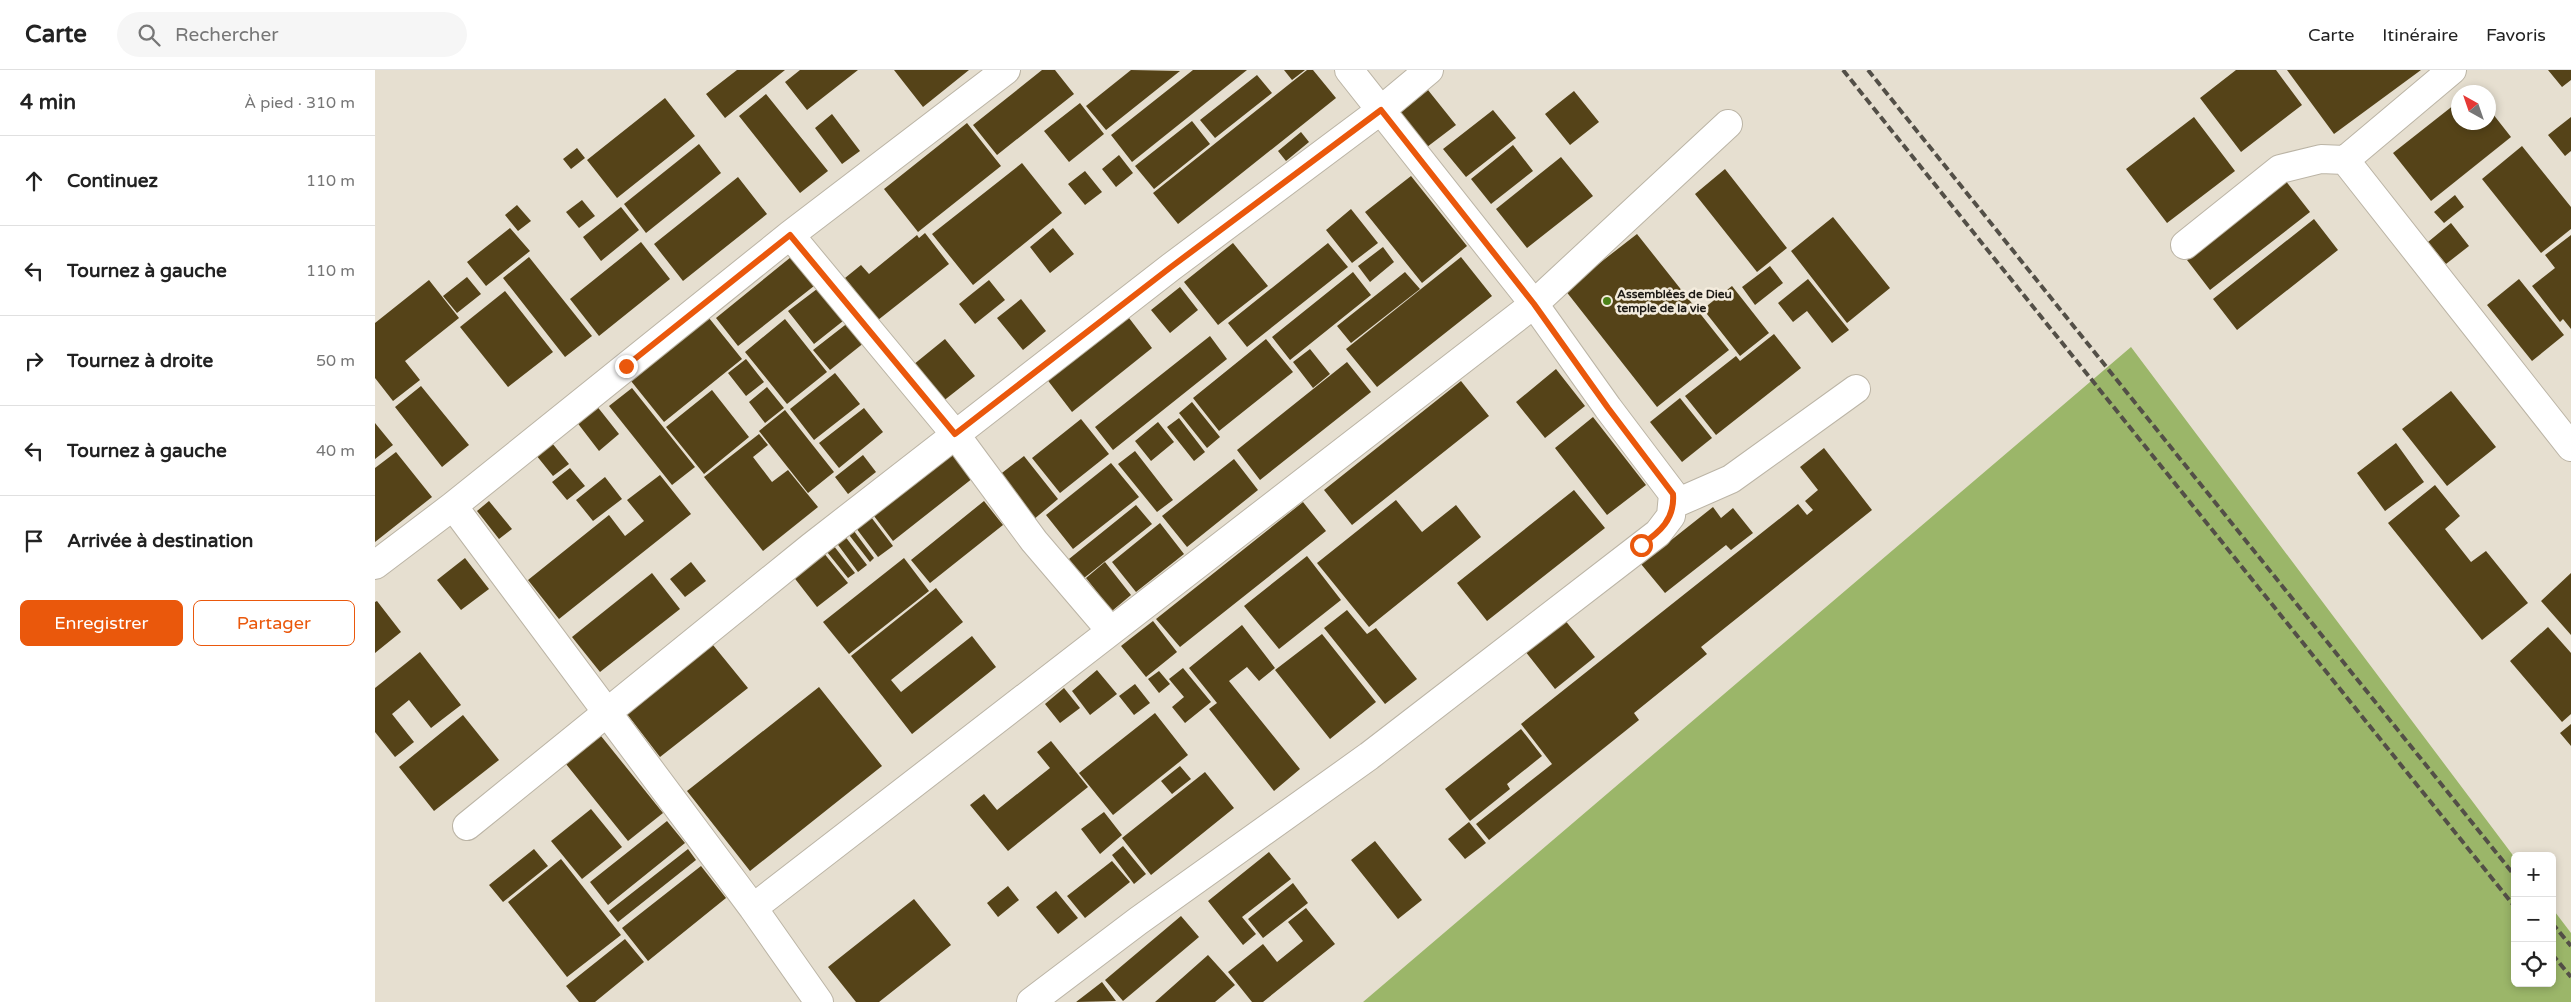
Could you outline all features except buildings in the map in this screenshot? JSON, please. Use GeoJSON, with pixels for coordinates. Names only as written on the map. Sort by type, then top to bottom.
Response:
{"type":"FeatureCollection","features":[{"type":"Feature","properties":{"kind":"street"},"geometry":{"type":"LineString","coordinates":[[375,565],[453,506],[790,235],[1006,70]]}},
{"type":"Feature","properties":{"kind":"street"},"geometry":{"type":"LineString","coordinates":[[1031,1002],[1138,921],[1369,756],[1658,533],[1671,516],[1674,504],[1673,494],[1608,408],[1534,304],[1349,70]]}},
{"type":"Feature","properties":{"kind":"street"},"geometry":{"type":"LineString","coordinates":[[467,826],[955,434],[1178,262],[1381,110],[1429,70]]}},
{"type":"Feature","properties":{"kind":"street"},"geometry":{"type":"LineString","coordinates":[[2185,245],[2280,169],[2321,159],[2345,160],[2451,70]]}},
{"type":"Feature","properties":{"kind":"street"},"geometry":{"type":"LineString","coordinates":[[753,908],[1110,630],[1534,304],[1728,124]]}},
{"type":"Feature","properties":{"kind":"street"},"geometry":{"type":"LineString","coordinates":[[2345,160],[2571,446]]}},
{"type":"Feature","properties":{"kind":"street"},"geometry":{"type":"LineString","coordinates":[[790,235],[955,434],[1034,541],[1110,630]]}},
{"type":"Feature","properties":{"kind":"street"},"geometry":{"type":"LineString","coordinates":[[1674,504],[1731,479],[1856,389]]}},
{"type":"Feature","properties":{"kind":"street"},"geometry":{"type":"LineString","coordinates":[[453,506],[753,908],[819,1002]]}},
{"type":"Feature","properties":{"kind":"green space"},"geometry":{"type":"Polygon","coordinates":[[[2131,347],[2511,853],[2511,987],[2556,987],[2556,913],[2571,933],[2571,1002],[1363,1002],[2131,347]]]}},
{"type":"Feature","properties":{"kind":"railway"},"geometry":{"type":"LineString","coordinates":[[1843,70],[2511,902]]}},
{"type":"Feature","properties":{"kind":"railway"},"geometry":{"type":"LineString","coordinates":[[1868,70],[2511,871]]}},
{"type":"Feature","properties":{"kind":"railway"},"geometry":{"type":"LineString","coordinates":[[2556,928],[2571,946]]}},
{"type":"Feature","properties":{"kind":"railway"},"geometry":{"type":"LineString","coordinates":[[2556,959],[2571,977]]}},
{"type":"Feature","properties":{"kind":"place","name":"Assemblées de Dieu temple de la vie"},"geometry":{"type":"Point","coordinates":[1607,301]}},
{"type":"Feature","properties":{"kind":"route"},"geometry":{"type":"LineString","coordinates":[[626,366],[790,235],[955,434],[1284,181],[1381,110],[1534,304],[1608,408],[1673,494],[1674,504],[1671,516],[1658,533],[1641,545]]}}]}
